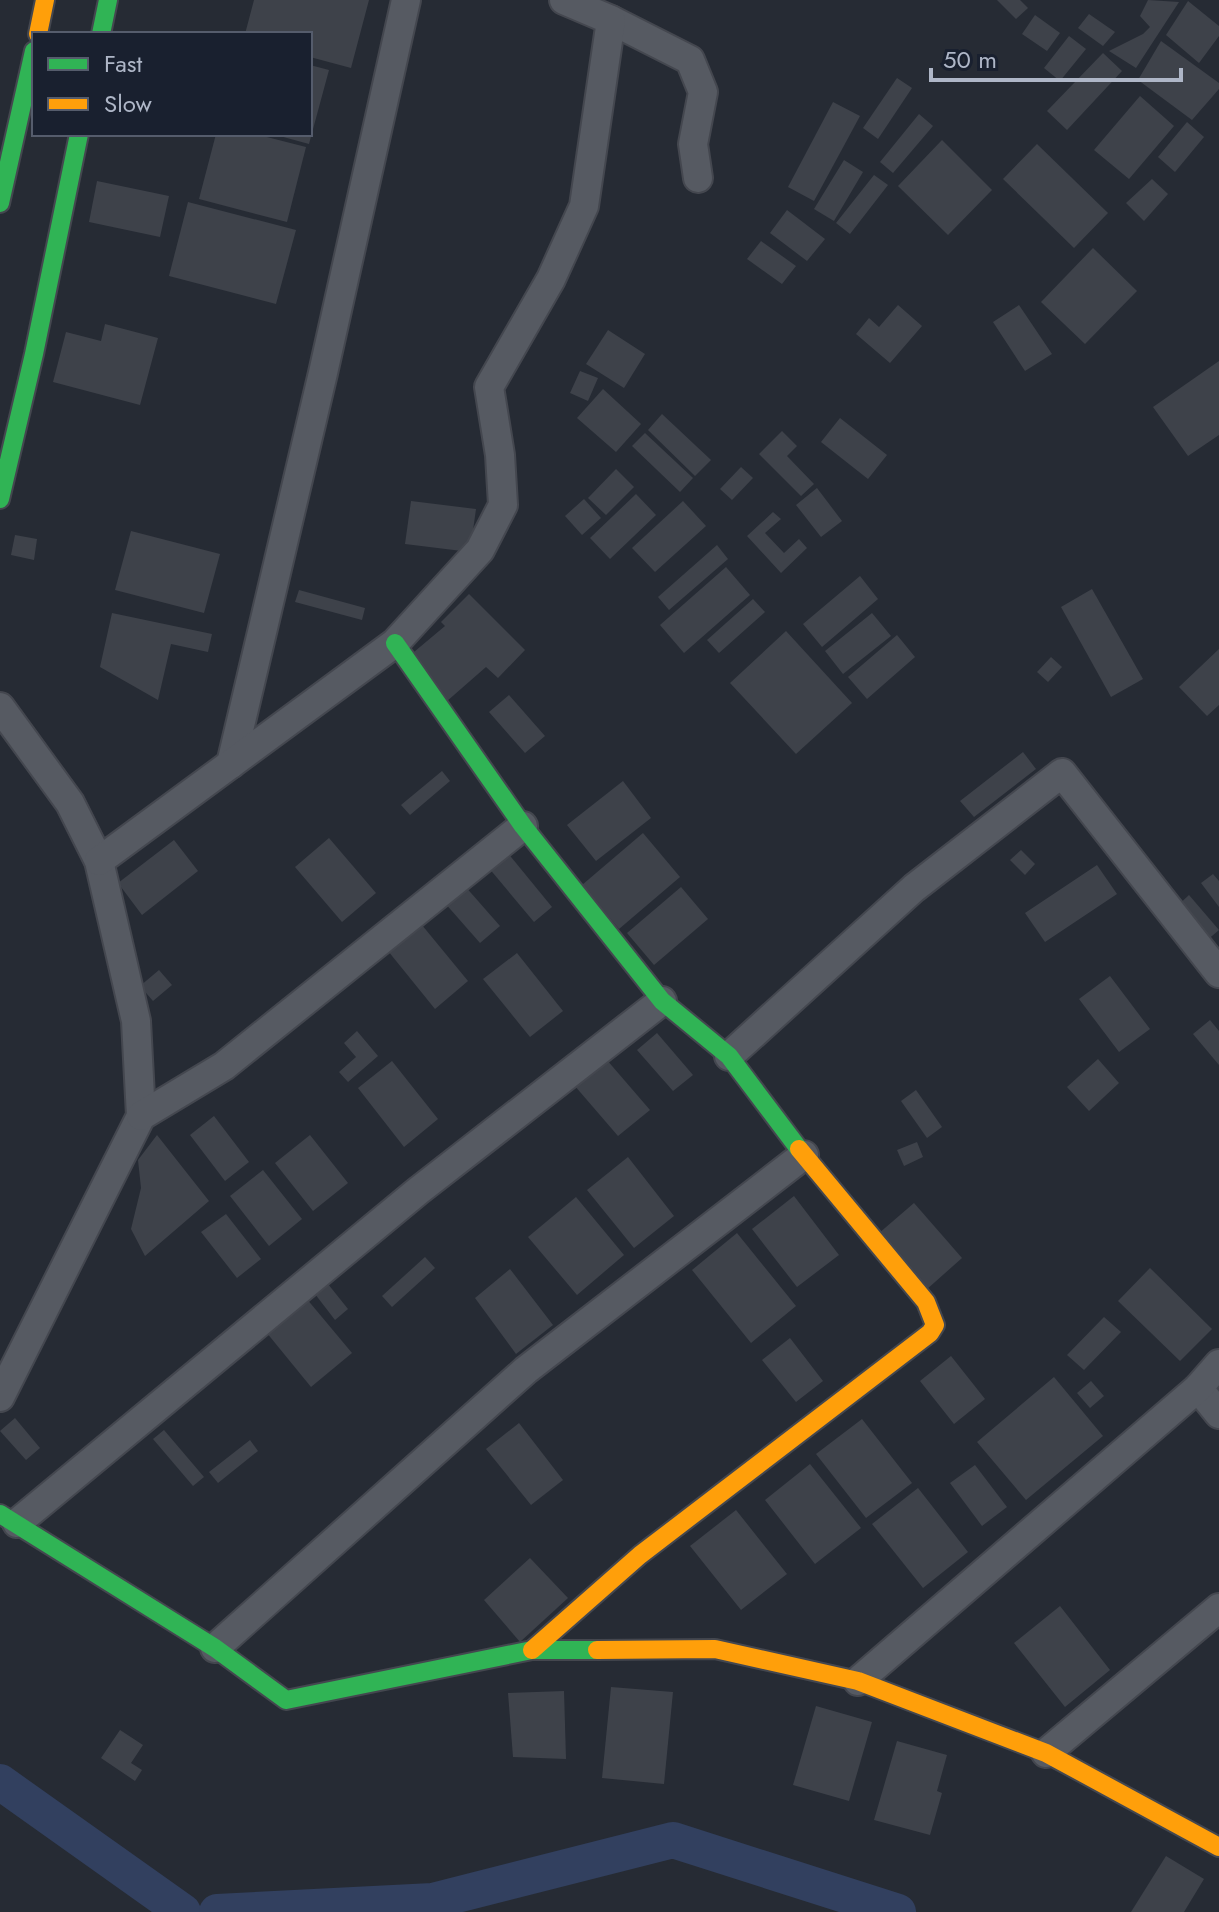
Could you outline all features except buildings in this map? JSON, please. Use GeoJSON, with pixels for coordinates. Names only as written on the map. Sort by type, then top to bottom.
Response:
{"type":"FeatureCollection","features":[{"type":"Feature","properties":{"kind":"street"},"geometry":{"type":"LineString","coordinates":[[38,32],[45,0]]}},
{"type":"Feature","properties":{"kind":"street"},"geometry":{"type":"LineString","coordinates":[[101,32],[108,0]]}},
{"type":"Feature","properties":{"kind":"street"},"geometry":{"type":"LineString","coordinates":[[231,764],[406,0]]}},
{"type":"Feature","properties":{"kind":"street"},"geometry":{"type":"LineString","coordinates":[[564,0],[690,60],[703,92],[693,144],[698,178]]}},
{"type":"Feature","properties":{"kind":"street"},"geometry":{"type":"LineString","coordinates":[[99,861],[395,643],[480,550],[503,505],[500,455],[489,387],[551,279],[584,206],[611,20]]}},
{"type":"Feature","properties":{"kind":"street"},"geometry":{"type":"LineString","coordinates":[[0,203],[32,60]]}},
{"type":"Feature","properties":{"kind":"street"},"geometry":{"type":"LineString","coordinates":[[0,499],[34,354],[79,136]]}},
{"type":"Feature","properties":{"kind":"street"},"geometry":{"type":"LineString","coordinates":[[395,643],[523,826],[662,1001],[729,1056],[804,1155],[926,1302],[935,1325],[930,1333],[640,1555],[532,1650]]}},
{"type":"Feature","properties":{"kind":"street"},"geometry":{"type":"LineString","coordinates":[[0,707],[70,803],[99,861],[136,1021],[141,1116],[0,1397]]}},
{"type":"Feature","properties":{"kind":"street"},"geometry":{"type":"LineString","coordinates":[[729,1056],[914,888],[1062,773],[1219,973]]}},
{"type":"Feature","properties":{"kind":"street"},"geometry":{"type":"LineString","coordinates":[[141,1116],[224,1066],[523,826]]}},
{"type":"Feature","properties":{"kind":"street"},"geometry":{"type":"LineString","coordinates":[[662,1001],[8,1518],[215,1648],[286,1700],[532,1650],[715,1649],[858,1681],[1046,1753],[1219,1847]]}},
{"type":"Feature","properties":{"kind":"street"},"geometry":{"type":"LineString","coordinates":[[215,1648],[526,1370],[804,1155]]}},
{"type":"Feature","properties":{"kind":"street"},"geometry":{"type":"LineString","coordinates":[[858,1681],[1198,1388],[1219,1364]]}},
{"type":"Feature","properties":{"kind":"street"},"geometry":{"type":"LineString","coordinates":[[1198,1388],[1219,1414]]}},
{"type":"Feature","properties":{"kind":"street"},"geometry":{"type":"LineString","coordinates":[[1046,1753],[1219,1608]]}},
{"type":"Feature","properties":{"kind":"waterway"},"geometry":{"type":"LineString","coordinates":[[0,1782],[183,1912]]}},
{"type":"Feature","properties":{"kind":"waterway"},"geometry":{"type":"LineString","coordinates":[[217,1912],[433,1901],[673,1840],[898,1912]]}},
{"type":"Feature","properties":{"kind":"traffic: fast"},"geometry":{"type":"LineString","coordinates":[[101,32],[108,0]]}},
{"type":"Feature","properties":{"kind":"traffic: fast"},"geometry":{"type":"LineString","coordinates":[[0,203],[32,60]]}},
{"type":"Feature","properties":{"kind":"traffic: fast"},"geometry":{"type":"LineString","coordinates":[[0,499],[34,354],[79,136]]}},
{"type":"Feature","properties":{"kind":"traffic: fast"},"geometry":{"type":"LineString","coordinates":[[395,643],[523,826],[662,1001],[729,1056],[799,1149]]}},
{"type":"Feature","properties":{"kind":"traffic: fast"},"geometry":{"type":"LineString","coordinates":[[0,1514],[215,1648],[286,1700],[532,1650],[597,1650]]}},
{"type":"Feature","properties":{"kind":"traffic: slow"},"geometry":{"type":"LineString","coordinates":[[38,32],[45,0]]}},
{"type":"Feature","properties":{"kind":"traffic: slow"},"geometry":{"type":"LineString","coordinates":[[532,1650],[640,1555],[930,1333],[935,1325],[926,1302],[799,1149]]}},
{"type":"Feature","properties":{"kind":"traffic: slow"},"geometry":{"type":"LineString","coordinates":[[597,1650],[715,1649],[858,1681],[1046,1753],[1219,1847]]}}]}
